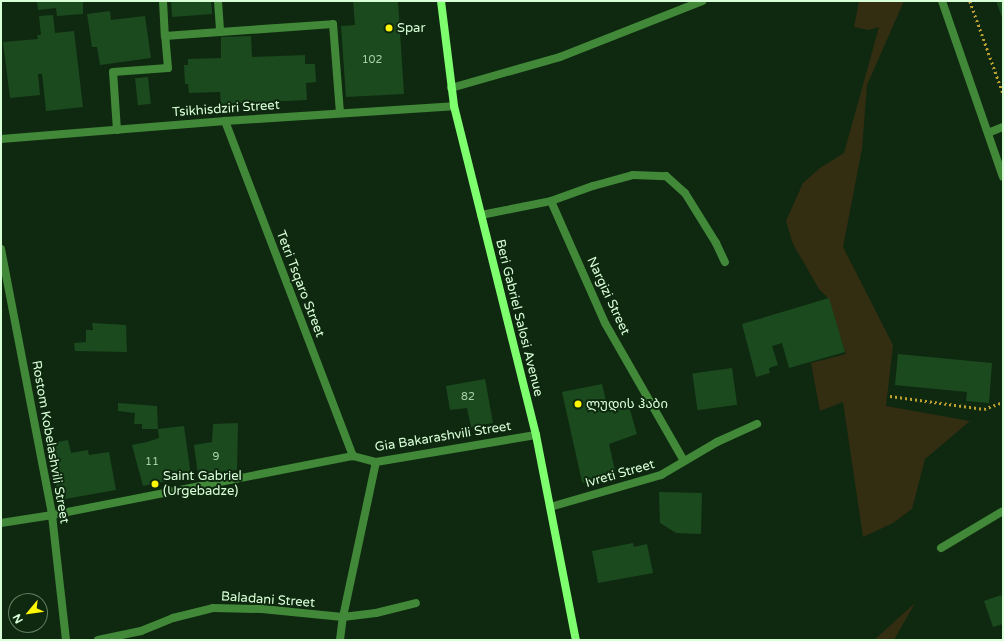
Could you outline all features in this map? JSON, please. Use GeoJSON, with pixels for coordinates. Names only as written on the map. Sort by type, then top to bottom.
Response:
{"type":"FeatureCollection","features":[{"type":"Feature","properties":{"kind":"main road","name":"Beri Gabriel Salosi Avenue"},"geometry":{"type":"LineString","coordinates":[[441,1],[454,106],[536,434],[576,640]]}},
{"type":"Feature","properties":{"kind":"street"},"geometry":{"type":"LineString","coordinates":[[117,130],[113,72],[168,68],[163,1]]}},
{"type":"Feature","properties":{"kind":"street"},"geometry":{"type":"LineString","coordinates":[[218,1],[220,32]]}},
{"type":"Feature","properties":{"kind":"street"},"geometry":{"type":"LineString","coordinates":[[451,88],[560,57],[702,1]]}},
{"type":"Feature","properties":{"kind":"street"},"geometry":{"type":"LineString","coordinates":[[942,1],[1003,177]]}},
{"type":"Feature","properties":{"kind":"street"},"geometry":{"type":"LineString","coordinates":[[165,36],[333,24],[340,113]]}},
{"type":"Feature","properties":{"kind":"street","name":"Tsikhisdziri Street"},"geometry":{"type":"LineString","coordinates":[[1,139],[225,121],[454,106]]}},
{"type":"Feature","properties":{"kind":"street","name":"Tetri Tsqaro Street"},"geometry":{"type":"LineString","coordinates":[[225,121],[353,456]]}},
{"type":"Feature","properties":{"kind":"street"},"geometry":{"type":"LineString","coordinates":[[988,133],[1003,127]]}},
{"type":"Feature","properties":{"kind":"street"},"geometry":{"type":"LineString","coordinates":[[481,215],[551,201],[593,186],[634,175],[666,176],[685,193],[716,244],[725,262]]}},
{"type":"Feature","properties":{"kind":"street","name":"Nargizi Street"},"geometry":{"type":"LineString","coordinates":[[551,201],[605,323],[684,461]]}},
{"type":"Feature","properties":{"kind":"street","name":"Rostom Kobelashvili Street"},"geometry":{"type":"LineString","coordinates":[[1,249],[52,515],[66,640]]}},
{"type":"Feature","properties":{"kind":"street","name":"Ivreti Street"},"geometry":{"type":"LineString","coordinates":[[550,507],[662,475],[717,442],[757,424]]}},
{"type":"Feature","properties":{"kind":"street","name":"Gia Bakarashvili Street"},"geometry":{"type":"LineString","coordinates":[[1,523],[52,515],[353,456],[376,462],[536,434]]}},
{"type":"Feature","properties":{"kind":"street"},"geometry":{"type":"LineString","coordinates":[[340,640],[343,617],[376,462]]}},
{"type":"Feature","properties":{"kind":"street"},"geometry":{"type":"LineString","coordinates":[[941,548],[1003,511]]}},
{"type":"Feature","properties":{"kind":"street","name":"Baladani Street"},"geometry":{"type":"LineString","coordinates":[[98,640],[141,631],[173,618],[213,608],[262,609],[343,617],[376,613],[416,603]]}},
{"type":"Feature","properties":{"kind":"path"},"geometry":{"type":"LineString","coordinates":[[970,1],[1003,93]]}},
{"type":"Feature","properties":{"kind":"path"},"geometry":{"type":"LineString","coordinates":[[890,396],[984,409],[1003,402]]}},
{"type":"Feature","properties":{"kind":"shaded area"},"geometry":{"type":"Polygon","coordinates":[[[859,1],[904,1],[867,85],[862,149],[843,247],[893,345],[886,406],[970,421],[925,459],[912,509],[893,523],[863,537],[843,402],[820,411],[811,363],[846,354],[828,298],[819,289],[793,244],[786,221],[803,183],[820,168],[844,153],[879,27],[868,30],[854,27],[859,1]]]}},
{"type":"Feature","properties":{"kind":"shaded area"},"geometry":{"type":"Polygon","coordinates":[[[915,603],[894,640],[874,640],[915,603]]]}},
{"type":"Feature","properties":{"kind":"building"},"geometry":{"type":"Polygon","coordinates":[[[37,1],[83,1],[83,14],[57,16],[56,8],[38,10],[37,1]]]}},
{"type":"Feature","properties":{"kind":"building"},"geometry":{"type":"Polygon","coordinates":[[[171,1],[211,1],[212,14],[172,17],[171,1]]]}},
{"type":"Feature","properties":{"kind":"building"},"geometry":{"type":"Polygon","coordinates":[[[353,1],[398,1],[404,94],[346,97],[341,26],[355,25],[353,1]]]}},
{"type":"Feature","properties":{"kind":"building"},"geometry":{"type":"Polygon","coordinates":[[[996,1],[1003,1],[1003,20],[996,1]]]}},
{"type":"Feature","properties":{"kind":"building"},"geometry":{"type":"Polygon","coordinates":[[[110,11],[111,20],[145,16],[151,58],[100,65],[97,47],[92,47],[87,14],[110,11]]]}},
{"type":"Feature","properties":{"kind":"building"},"geometry":{"type":"Polygon","coordinates":[[[53,15],[55,33],[74,31],[83,107],[46,111],[42,74],[38,74],[40,95],[10,98],[3,42],[38,39],[37,35],[41,35],[39,16],[53,15]]]}},
{"type":"Feature","properties":{"kind":"building"},"geometry":{"type":"Polygon","coordinates":[[[251,36],[252,57],[305,55],[305,64],[315,64],[316,82],[306,83],[307,100],[221,104],[220,92],[189,93],[188,84],[185,84],[184,65],[188,65],[188,59],[221,58],[221,37],[251,36]]]}},
{"type":"Feature","properties":{"kind":"building"},"geometry":{"type":"Polygon","coordinates":[[[148,77],[151,104],[138,105],[135,78],[148,77]]]}},
{"type":"Feature","properties":{"kind":"building"},"geometry":{"type":"Polygon","coordinates":[[[829,298],[845,352],[789,368],[782,343],[772,346],[778,365],[769,368],[770,373],[756,377],[742,324],[829,298]]]}},
{"type":"Feature","properties":{"kind":"building"},"geometry":{"type":"Polygon","coordinates":[[[92,323],[126,325],[127,352],[75,351],[74,343],[86,342],[86,330],[93,330],[92,323]]]}},
{"type":"Feature","properties":{"kind":"building"},"geometry":{"type":"Polygon","coordinates":[[[898,354],[992,363],[989,403],[966,401],[967,392],[895,385],[898,354]]]}},
{"type":"Feature","properties":{"kind":"building"},"geometry":{"type":"Polygon","coordinates":[[[732,368],[737,405],[698,410],[692,374],[732,368]]]}},
{"type":"Feature","properties":{"kind":"building"},"geometry":{"type":"Polygon","coordinates":[[[485,379],[493,423],[471,427],[467,408],[450,410],[446,386],[485,379]]]}},
{"type":"Feature","properties":{"kind":"building"},"geometry":{"type":"Polygon","coordinates":[[[602,384],[608,410],[628,403],[637,434],[609,444],[616,475],[587,484],[582,482],[562,392],[602,384]]]}},
{"type":"Feature","properties":{"kind":"building"},"geometry":{"type":"Polygon","coordinates":[[[118,403],[157,406],[158,429],[142,429],[142,424],[134,424],[135,413],[118,411],[118,403]]]}},
{"type":"Feature","properties":{"kind":"building"},"geometry":{"type":"Polygon","coordinates":[[[238,423],[237,470],[198,475],[194,445],[212,442],[213,424],[238,423]]]}},
{"type":"Feature","properties":{"kind":"building"},"geometry":{"type":"Polygon","coordinates":[[[184,426],[191,476],[143,486],[132,445],[159,438],[158,429],[184,426]]]}},
{"type":"Feature","properties":{"kind":"building"},"geometry":{"type":"Polygon","coordinates":[[[68,440],[71,453],[88,450],[89,455],[109,452],[116,490],[59,500],[48,444],[68,440]]]}},
{"type":"Feature","properties":{"kind":"building"},"geometry":{"type":"Polygon","coordinates":[[[659,492],[702,493],[701,534],[676,533],[660,523],[659,492]]]}},
{"type":"Feature","properties":{"kind":"building"},"geometry":{"type":"Polygon","coordinates":[[[633,543],[634,547],[647,544],[653,573],[598,583],[592,551],[633,543]]]}},
{"type":"Feature","properties":{"kind":"building"},"geometry":{"type":"Polygon","coordinates":[[[1001,595],[1003,601],[1003,624],[993,627],[984,601],[1001,595]]]}},
{"type":"Feature","properties":{"kind":"place","name":"Spar"},"geometry":{"type":"Point","coordinates":[389,28]}},
{"type":"Feature","properties":{"kind":"place","name":"ლუდის ჰაბი"},"geometry":{"type":"Point","coordinates":[578,404]}},
{"type":"Feature","properties":{"kind":"place","name":"Saint Gabriel (Urgebadze)"},"geometry":{"type":"Point","coordinates":[155,484]}}]}
